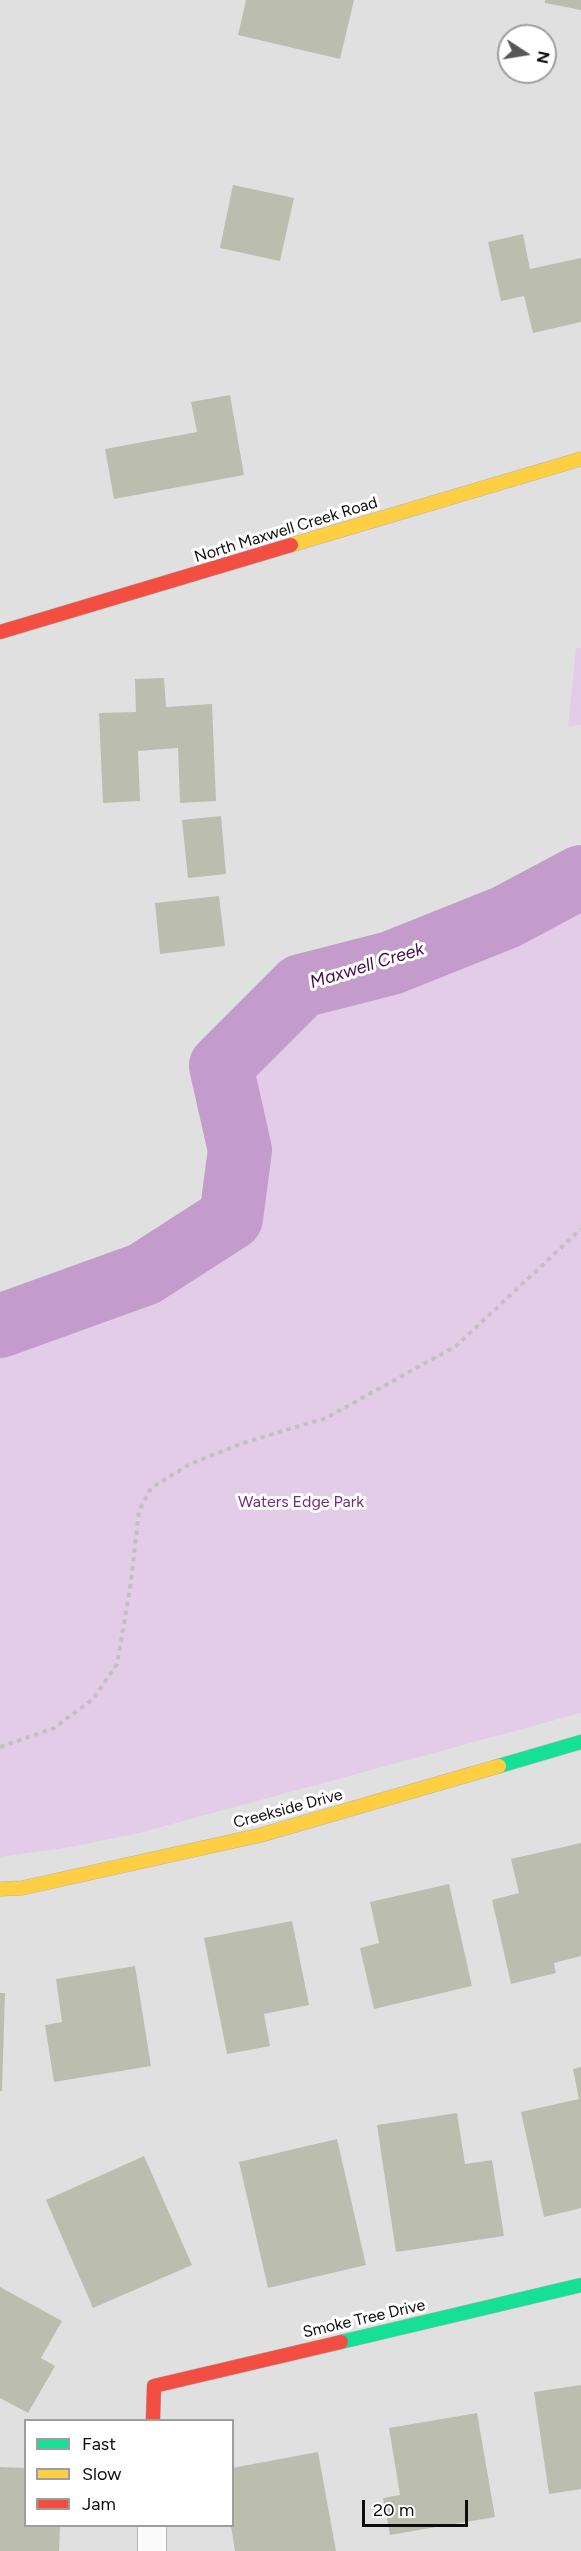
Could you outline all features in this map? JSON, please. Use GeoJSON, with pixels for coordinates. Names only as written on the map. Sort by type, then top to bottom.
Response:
{"type":"FeatureCollection","features":[{"type":"Feature","properties":{"kind":"street","name":"North Maxwell Creek Road"},"geometry":{"type":"LineString","coordinates":[[0,633],[581,459]]}},
{"type":"Feature","properties":{"kind":"street","name":"Creekside Drive"},"geometry":{"type":"LineString","coordinates":[[0,1889],[22,1888],[261,1835],[581,1742]]}},
{"type":"Feature","properties":{"kind":"street","name":"Smoke Tree Drive"},"geometry":{"type":"LineString","coordinates":[[153,2419],[154,2386],[581,2284]]}},
{"type":"Feature","properties":{"kind":"street"},"geometry":{"type":"LineString","coordinates":[[152,2527],[152,2551]]}},
{"type":"Feature","properties":{"kind":"path"},"geometry":{"type":"LineString","coordinates":[[0,1747],[54,1728],[93,1699],[117,1664],[130,1589],[139,1511],[151,1488],[190,1464],[243,1443],[326,1418],[456,1346],[581,1229]]}},
{"type":"Feature","properties":{"kind":"green space"},"geometry":{"type":"Polygon","coordinates":[[[576,648],[581,648],[581,725],[568,726],[576,648]]]}},
{"type":"Feature","properties":{"kind":"green space","name":"Waters Edge Park"},"geometry":{"type":"Polygon","coordinates":[[[581,877],[581,1713],[139,1833],[71,1847],[0,1857],[0,1323],[144,1274],[231,1218],[240,1150],[221,1066],[301,986],[392,963],[506,917],[581,877]]]}},
{"type":"Feature","properties":{"kind":"building"},"geometry":{"type":"Polygon","coordinates":[[[246,0],[354,0],[340,59],[238,35],[246,0]]]}},
{"type":"Feature","properties":{"kind":"building"},"geometry":{"type":"Polygon","coordinates":[[[545,0],[581,0],[581,10],[545,3],[545,0]]]}},
{"type":"Feature","properties":{"kind":"building"},"geometry":{"type":"Polygon","coordinates":[[[233,185],[294,198],[280,261],[220,248],[233,185]]]}},
{"type":"Feature","properties":{"kind":"building"},"geometry":{"type":"Polygon","coordinates":[[[523,234],[530,269],[581,258],[581,322],[533,333],[524,296],[501,301],[488,242],[523,234]]]}},
{"type":"Feature","properties":{"kind":"building"},"geometry":{"type":"Polygon","coordinates":[[[230,395],[244,475],[114,499],[105,449],[197,432],[191,402],[230,395]]]}},
{"type":"Feature","properties":{"kind":"building"},"geometry":{"type":"Polygon","coordinates":[[[164,678],[166,707],[212,704],[216,801],[180,803],[178,748],[138,751],[140,801],[103,803],[99,713],[136,712],[135,679],[164,678]]]}},
{"type":"Feature","properties":{"kind":"building"},"geometry":{"type":"Polygon","coordinates":[[[221,816],[226,874],[188,878],[182,820],[221,816]]]}},
{"type":"Feature","properties":{"kind":"building"},"geometry":{"type":"Polygon","coordinates":[[[219,896],[225,946],[160,954],[155,903],[219,896]]]}},
{"type":"Feature","properties":{"kind":"building"},"geometry":{"type":"Polygon","coordinates":[[[581,1843],[581,1956],[554,1963],[556,1973],[511,1984],[492,1900],[519,1893],[511,1859],[581,1843]]]}},
{"type":"Feature","properties":{"kind":"building"},"geometry":{"type":"Polygon","coordinates":[[[449,1884],[472,1986],[374,2009],[360,1948],[379,1943],[370,1902],[449,1884]]]}},
{"type":"Feature","properties":{"kind":"building"},"geometry":{"type":"Polygon","coordinates":[[[292,1921],[309,2005],[264,2014],[270,2046],[227,2054],[204,1938],[292,1921]]]}},
{"type":"Feature","properties":{"kind":"building"},"geometry":{"type":"Polygon","coordinates":[[[135,1966],[151,2066],[54,2082],[45,2025],[62,2022],[56,1979],[135,1966]]]}},
{"type":"Feature","properties":{"kind":"building"},"geometry":{"type":"Polygon","coordinates":[[[0,1993],[5,1993],[2,2091],[0,2091],[0,1993]]]}},
{"type":"Feature","properties":{"kind":"building"},"geometry":{"type":"Polygon","coordinates":[[[581,2067],[581,2208],[544,2217],[521,2112],[579,2099],[573,2069],[581,2067]]]}},
{"type":"Feature","properties":{"kind":"building"},"geometry":{"type":"Polygon","coordinates":[[[457,2113],[465,2164],[492,2160],[504,2236],[396,2252],[377,2125],[457,2113]]]}},
{"type":"Feature","properties":{"kind":"building"},"geometry":{"type":"Polygon","coordinates":[[[337,2139],[366,2265],[268,2288],[239,2162],[337,2139]]]}},
{"type":"Feature","properties":{"kind":"building"},"geometry":{"type":"Polygon","coordinates":[[[144,2156],[192,2265],[93,2308],[46,2200],[144,2156]]]}},
{"type":"Feature","properties":{"kind":"building"},"geometry":{"type":"Polygon","coordinates":[[[0,2287],[62,2321],[41,2358],[55,2366],[28,2413],[0,2398],[0,2287]]]}},
{"type":"Feature","properties":{"kind":"building"},"geometry":{"type":"Polygon","coordinates":[[[581,2385],[581,2489],[549,2494],[534,2392],[581,2385]]]}},
{"type":"Feature","properties":{"kind":"building"},"geometry":{"type":"Polygon","coordinates":[[[477,2413],[495,2517],[390,2535],[383,2498],[400,2495],[389,2428],[477,2413]]]}},
{"type":"Feature","properties":{"kind":"building"},"geometry":{"type":"Polygon","coordinates":[[[318,2452],[336,2551],[235,2551],[231,2527],[234,2527],[234,2468],[318,2452]]]}},
{"type":"Feature","properties":{"kind":"building"},"geometry":{"type":"Polygon","coordinates":[[[0,2467],[24,2468],[24,2527],[60,2527],[59,2551],[0,2551],[0,2467]]]}},
{"type":"Feature","properties":{"kind":"waterway","name":"Maxwell Creek"},"geometry":{"type":"LineString","coordinates":[[0,1326],[144,1274],[231,1218],[240,1150],[221,1066],[301,986],[391,963],[506,917],[581,877]]}},
{"type":"Feature","properties":{"kind":"traffic: fast"},"geometry":{"type":"LineString","coordinates":[[499,1766],[581,1742]]}},
{"type":"Feature","properties":{"kind":"traffic: fast"},"geometry":{"type":"LineString","coordinates":[[341,2342],[581,2285]]}},
{"type":"Feature","properties":{"kind":"traffic: slow"},"geometry":{"type":"LineString","coordinates":[[291,545],[581,459]]}},
{"type":"Feature","properties":{"kind":"traffic: slow"},"geometry":{"type":"LineString","coordinates":[[0,1889],[22,1888],[261,1835],[499,1766]]}},
{"type":"Feature","properties":{"kind":"traffic: jam"},"geometry":{"type":"LineString","coordinates":[[0,632],[291,545]]}},
{"type":"Feature","properties":{"kind":"traffic: jam"},"geometry":{"type":"LineString","coordinates":[[153,2419],[154,2386],[341,2342]]}}]}
